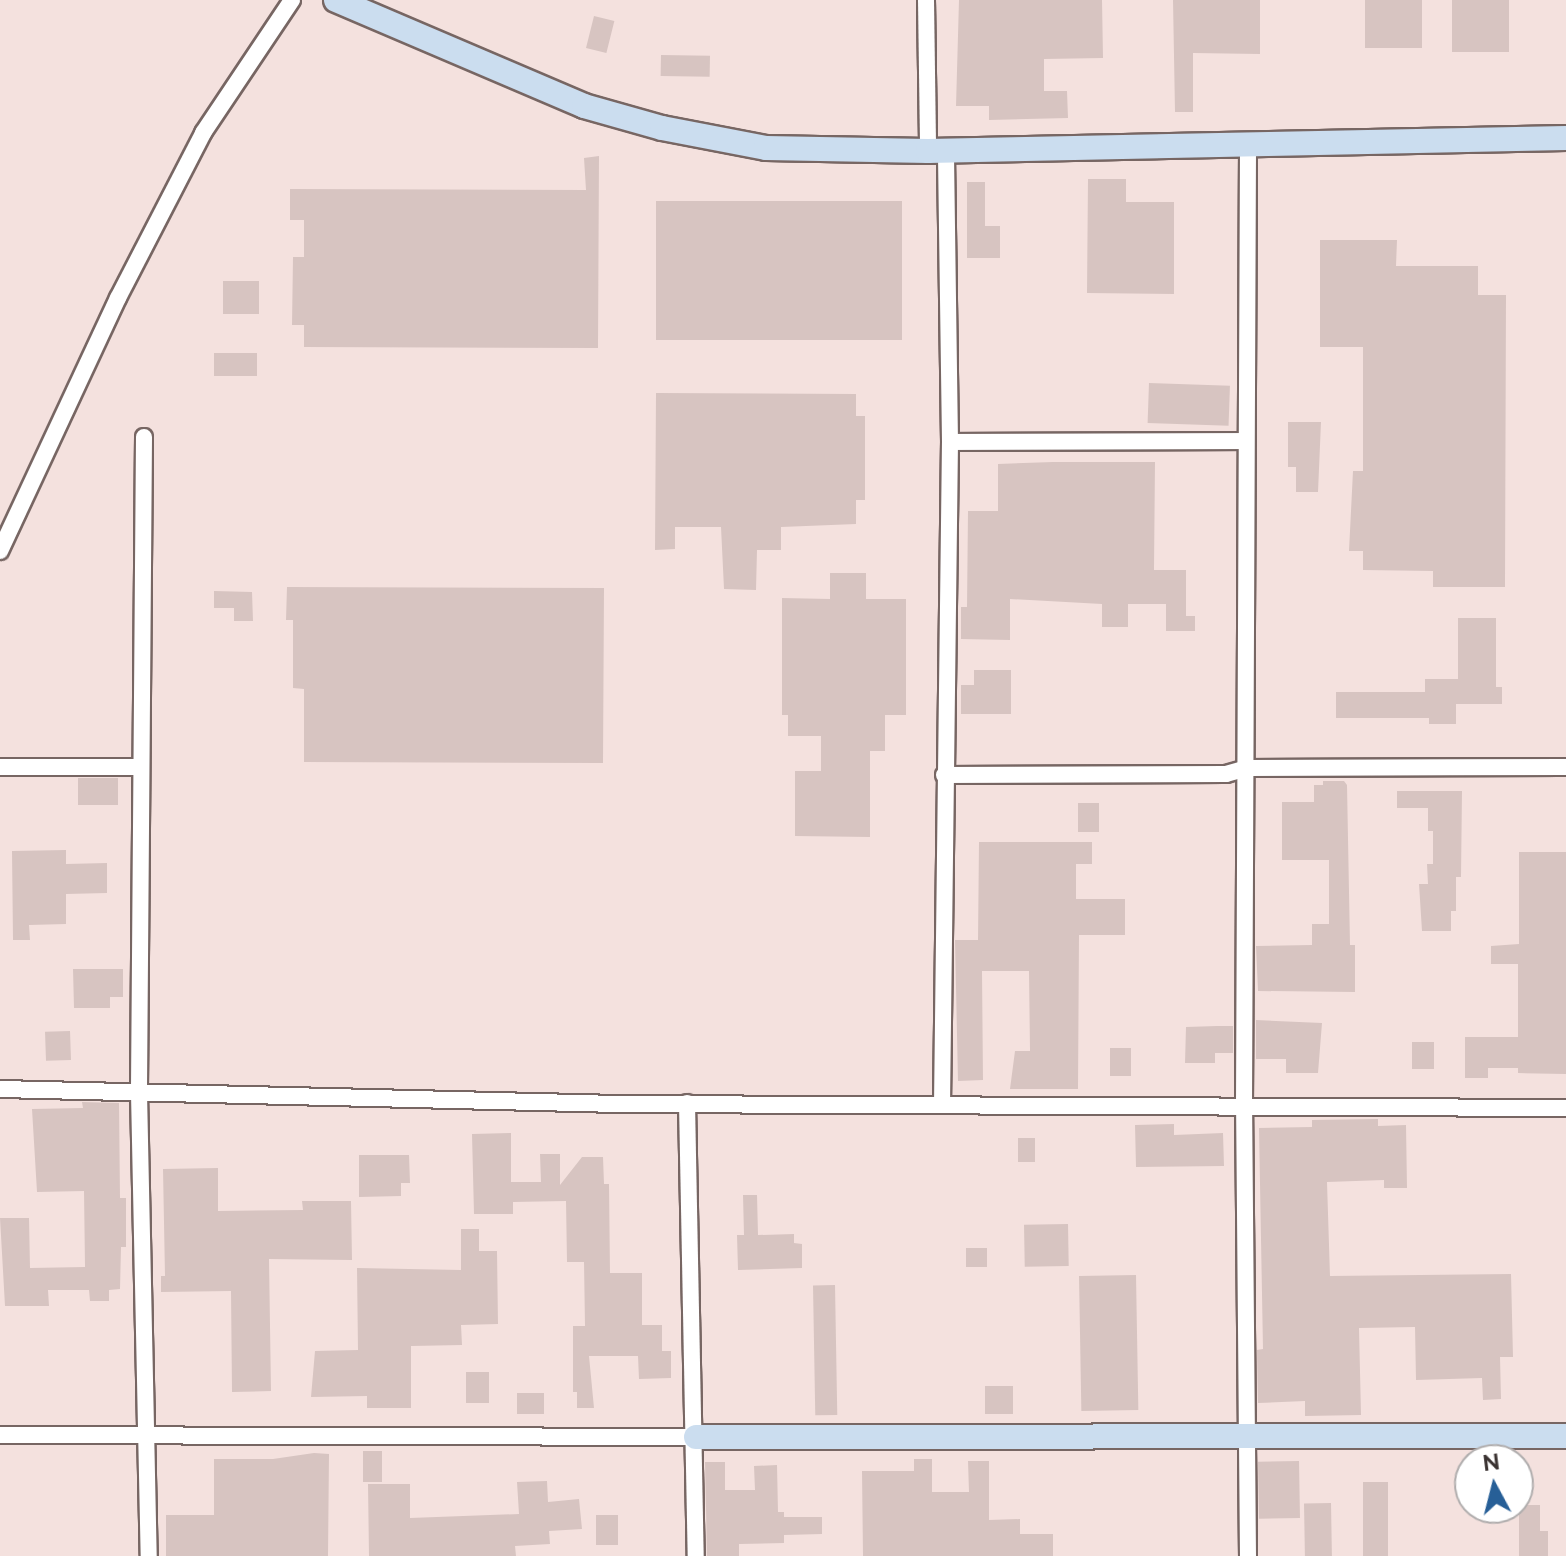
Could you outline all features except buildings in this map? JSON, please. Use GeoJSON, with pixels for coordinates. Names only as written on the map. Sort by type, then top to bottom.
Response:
{"type":"FeatureCollection","features":[{"type":"Feature","properties":{"kind":"street"},"geometry":{"type":"LineString","coordinates":[[0,551],[118,298],[203,133],[292,0]]}},
{"type":"Feature","properties":{"kind":"street"},"geometry":{"type":"LineString","coordinates":[[336,0],[584,106],[662,128],[766,148],[937,150],[1566,138]]}},
{"type":"Feature","properties":{"kind":"street"},"geometry":{"type":"LineString","coordinates":[[926,0],[937,150],[950,442],[942,1105]]}},
{"type":"Feature","properties":{"kind":"street"},"geometry":{"type":"LineString","coordinates":[[1248,143],[1244,1105],[1248,1556]]}},
{"type":"Feature","properties":{"kind":"street"},"geometry":{"type":"LineString","coordinates":[[144,437],[139,1093],[149,1556]]}},
{"type":"Feature","properties":{"kind":"street"},"geometry":{"type":"LineString","coordinates":[[950,442],[1246,441]]}},
{"type":"Feature","properties":{"kind":"street"},"geometry":{"type":"LineString","coordinates":[[0,767],[141,767]]}},
{"type":"Feature","properties":{"kind":"street"},"geometry":{"type":"LineString","coordinates":[[944,775],[1226,774],[1247,768],[1566,767]]}},
{"type":"Feature","properties":{"kind":"street"},"geometry":{"type":"LineString","coordinates":[[0,1089],[687,1103],[1566,1108]]}},
{"type":"Feature","properties":{"kind":"street"},"geometry":{"type":"LineString","coordinates":[[687,1103],[696,1556]]}},
{"type":"Feature","properties":{"kind":"street"},"geometry":{"type":"LineString","coordinates":[[0,1435],[1566,1436]]}}]}
